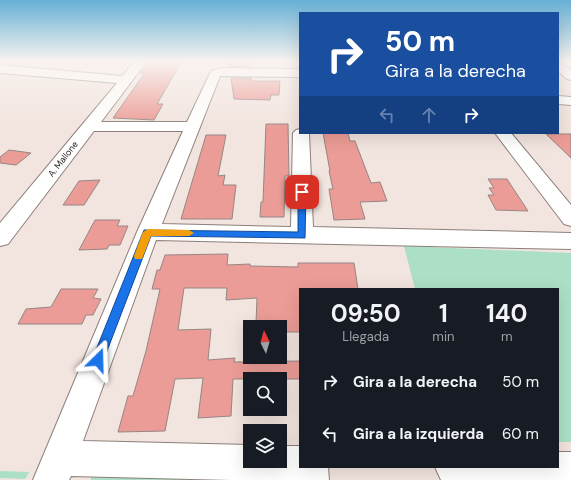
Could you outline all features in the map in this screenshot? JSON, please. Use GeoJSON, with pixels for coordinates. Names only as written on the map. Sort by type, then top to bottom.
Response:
{"type":"FeatureCollection","features":[{"type":"Feature","properties":{"kind":"street","name":"A. Mallone"},"geometry":{"type":"LineString","coordinates":[[1,234],[122,83]]}},
{"type":"Feature","properties":{"kind":"street"},"geometry":{"type":"LineString","coordinates":[[211,83],[148,232],[55,469],[299,464]]}},
{"type":"Feature","properties":{"kind":"street"},"geometry":{"type":"LineString","coordinates":[[559,100],[571,101]]}},
{"type":"Feature","properties":{"kind":"street"},"geometry":{"type":"LineString","coordinates":[[89,126],[192,128]]}},
{"type":"Feature","properties":{"kind":"street"},"geometry":{"type":"LineString","coordinates":[[301,134],[302,235]]}},
{"type":"Feature","properties":{"kind":"street"},"geometry":{"type":"LineString","coordinates":[[504,134],[571,219]]}},
{"type":"Feature","properties":{"kind":"street"},"geometry":{"type":"LineString","coordinates":[[148,232],[571,241]]}},
{"type":"Feature","properties":{"kind":"street"},"geometry":{"type":"LineString","coordinates":[[310,468],[311,480]]}},
{"type":"Feature","properties":{"kind":"street"},"geometry":{"type":"LineString","coordinates":[[492,468],[571,470]]}},
{"type":"Feature","properties":{"kind":"green space"},"geometry":{"type":"Polygon","coordinates":[[[404,246],[571,253],[571,442],[559,442],[559,288],[415,288],[404,246]]]}},
{"type":"Feature","properties":{"kind":"green space"},"geometry":{"type":"Polygon","coordinates":[[[0,471],[29,473],[25,479],[0,478],[0,471]]]}},
{"type":"Feature","properties":{"kind":"green space"},"geometry":{"type":"Polygon","coordinates":[[[91,475],[287,480],[91,480],[91,475]]]}},
{"type":"Feature","properties":{"kind":"building"},"geometry":{"type":"Polygon","coordinates":[[[137,83],[169,83],[157,104],[163,104],[154,120],[113,118],[137,83]]]}},
{"type":"Feature","properties":{"kind":"building"},"geometry":{"type":"Polygon","coordinates":[[[232,83],[280,83],[279,95],[271,95],[270,100],[234,99],[232,83]]]}},
{"type":"Feature","properties":{"kind":"building"},"geometry":{"type":"Polygon","coordinates":[[[266,124],[288,124],[289,176],[285,176],[284,217],[260,217],[261,202],[263,202],[266,124]]]}},
{"type":"Feature","properties":{"kind":"building"},"geometry":{"type":"Polygon","coordinates":[[[323,134],[348,134],[350,141],[355,141],[371,183],[380,182],[387,201],[360,202],[365,219],[334,220],[329,189],[333,189],[323,134]]]}},
{"type":"Feature","properties":{"kind":"building"},"geometry":{"type":"Polygon","coordinates":[[[546,134],[571,134],[571,158],[546,134]]]}},
{"type":"Feature","properties":{"kind":"building"},"geometry":{"type":"Polygon","coordinates":[[[206,135],[226,135],[218,176],[225,175],[223,185],[236,185],[232,219],[181,219],[206,135]]]}},
{"type":"Feature","properties":{"kind":"building"},"geometry":{"type":"Polygon","coordinates":[[[9,150],[31,153],[16,165],[0,163],[0,157],[9,150]]]}},
{"type":"Feature","properties":{"kind":"building"},"geometry":{"type":"Polygon","coordinates":[[[488,179],[507,179],[528,211],[496,210],[488,195],[494,195],[489,188],[494,188],[488,179]]]}},
{"type":"Feature","properties":{"kind":"building"},"geometry":{"type":"Polygon","coordinates":[[[100,180],[84,205],[63,205],[79,181],[100,180]]]}},
{"type":"Feature","properties":{"kind":"building"},"geometry":{"type":"Polygon","coordinates":[[[95,220],[120,220],[117,226],[128,226],[120,245],[109,245],[107,249],[79,250],[95,220]]]}},
{"type":"Feature","properties":{"kind":"building"},"geometry":{"type":"Polygon","coordinates":[[[228,254],[227,265],[250,264],[250,266],[298,267],[298,263],[354,263],[358,288],[299,288],[299,332],[287,332],[287,320],[256,320],[257,298],[226,300],[227,288],[184,288],[178,330],[211,329],[208,360],[235,358],[234,362],[243,362],[243,364],[287,364],[287,361],[299,361],[299,379],[287,379],[287,372],[243,372],[243,379],[233,379],[231,416],[198,418],[203,378],[175,379],[165,431],[118,432],[128,396],[133,396],[146,351],[160,289],[152,289],[157,270],[160,270],[165,255],[228,254]]]}},
{"type":"Feature","properties":{"kind":"building"},"geometry":{"type":"Polygon","coordinates":[[[61,289],[98,289],[93,298],[101,299],[93,315],[86,315],[82,324],[18,324],[26,309],[51,307],[61,289]]]}},
{"type":"Feature","properties":{"kind":"slow traffic"},"geometry":{"type":"LineString","coordinates":[[138,256],[148,232],[189,233]]}},
{"type":"Feature","properties":{"kind":"route"},"geometry":{"type":"LineString","coordinates":[[98,360],[148,232],[302,235],[302,192]]}}]}
